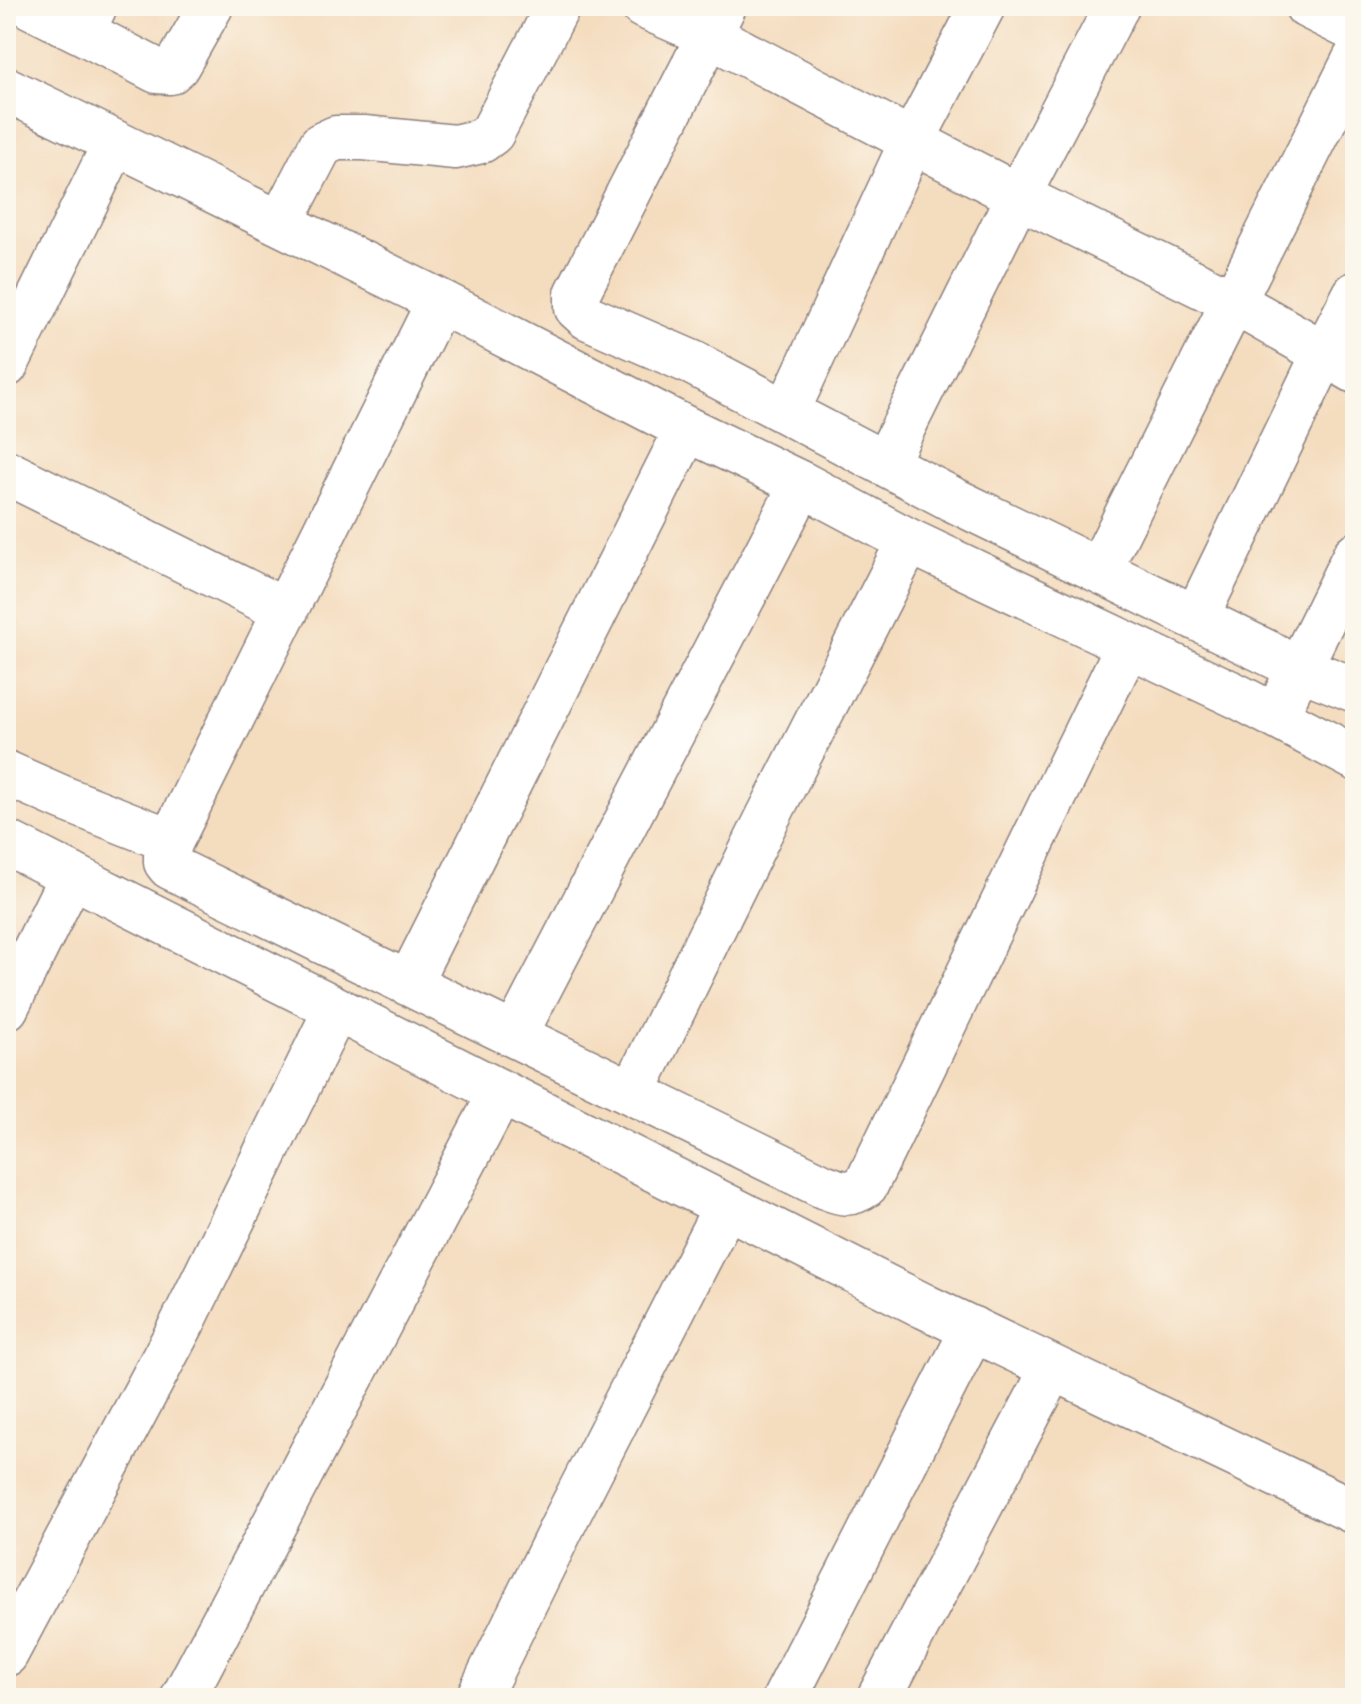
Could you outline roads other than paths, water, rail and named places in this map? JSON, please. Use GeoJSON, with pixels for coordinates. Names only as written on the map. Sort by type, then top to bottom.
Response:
{"type":"FeatureCollection","features":[{"type":"Feature","properties":{"kind":"street"},"geometry":{"type":"LineString","coordinates":[[30,6],[89,19],[157,71],[170,72],[177,66],[211,6]]}},
{"type":"Feature","properties":{"kind":"street"},"geometry":{"type":"LineString","coordinates":[[281,222],[321,145],[336,138],[455,147],[481,141],[492,133],[558,6]]}},
{"type":"Feature","properties":{"kind":"street"},"geometry":{"type":"LineString","coordinates":[[643,6],[717,21],[912,141],[1234,302],[1339,362]]}},
{"type":"Feature","properties":{"kind":"street"},"geometry":{"type":"LineString","coordinates":[[787,412],[912,141],[983,6]]}},
{"type":"Feature","properties":{"kind":"street"},"geometry":{"type":"LineString","coordinates":[[885,464],[1018,196],[1117,6]]}},
{"type":"Feature","properties":{"kind":"street"},"geometry":{"type":"LineString","coordinates":[[1307,6],[1355,30]]}},
{"type":"Feature","properties":{"kind":"street"},"geometry":{"type":"LineString","coordinates":[[717,21],[577,294],[577,308],[587,317],[693,363],[952,499],[1299,668],[1355,690]]}},
{"type":"Feature","properties":{"kind":"street"},"geometry":{"type":"LineString","coordinates":[[1099,570],[1355,59]]}},
{"type":"Feature","properties":{"kind":"street"},"geometry":{"type":"LineString","coordinates":[[6,89],[439,301],[909,541],[1237,696],[1355,758]]}},
{"type":"Feature","properties":{"kind":"street"},"geometry":{"type":"LineString","coordinates":[[6,365],[115,143]]}},
{"type":"Feature","properties":{"kind":"street"},"geometry":{"type":"LineString","coordinates":[[1196,618],[1339,362],[1355,294]]}},
{"type":"Feature","properties":{"kind":"street"},"geometry":{"type":"LineString","coordinates":[[439,301],[171,841],[166,862],[170,867],[823,1186],[841,1193],[856,1192],[866,1185],[1128,645]]}},
{"type":"Feature","properties":{"kind":"street"},"geometry":{"type":"LineString","coordinates":[[409,983],[687,429]]}},
{"type":"Feature","properties":{"kind":"street"},"geometry":{"type":"LineString","coordinates":[[6,472],[286,611]]}},
{"type":"Feature","properties":{"kind":"street"},"geometry":{"type":"LineString","coordinates":[[515,1035],[802,484]]}},
{"type":"Feature","properties":{"kind":"street"},"geometry":{"type":"LineString","coordinates":[[633,1092],[768,817],[909,541]]}},
{"type":"Feature","properties":{"kind":"street"},"geometry":{"type":"LineString","coordinates":[[1276,716],[1355,555]]}},
{"type":"Feature","properties":{"kind":"street"},"geometry":{"type":"LineString","coordinates":[[6,773],[171,841]]}},
{"type":"Feature","properties":{"kind":"street"},"geometry":{"type":"LineString","coordinates":[[6,1008],[38,858],[65,799]]}},
{"type":"Feature","properties":{"kind":"street"},"geometry":{"type":"LineString","coordinates":[[38,858],[973,1329],[1355,1512]]}},
{"type":"Feature","properties":{"kind":"street"},"geometry":{"type":"LineString","coordinates":[[6,1654],[183,1322],[336,1009]]}},
{"type":"Feature","properties":{"kind":"street"},"geometry":{"type":"LineString","coordinates":[[183,1698],[501,1092]]}},
{"type":"Feature","properties":{"kind":"street"},"geometry":{"type":"LineString","coordinates":[[478,1698],[726,1206]]}},
{"type":"Feature","properties":{"kind":"street"},"geometry":{"type":"LineString","coordinates":[[785,1698],[973,1329]]}},
{"type":"Feature","properties":{"kind":"street"},"geometry":{"type":"LineString","coordinates":[[879,1698],[1053,1368]]}}]}
